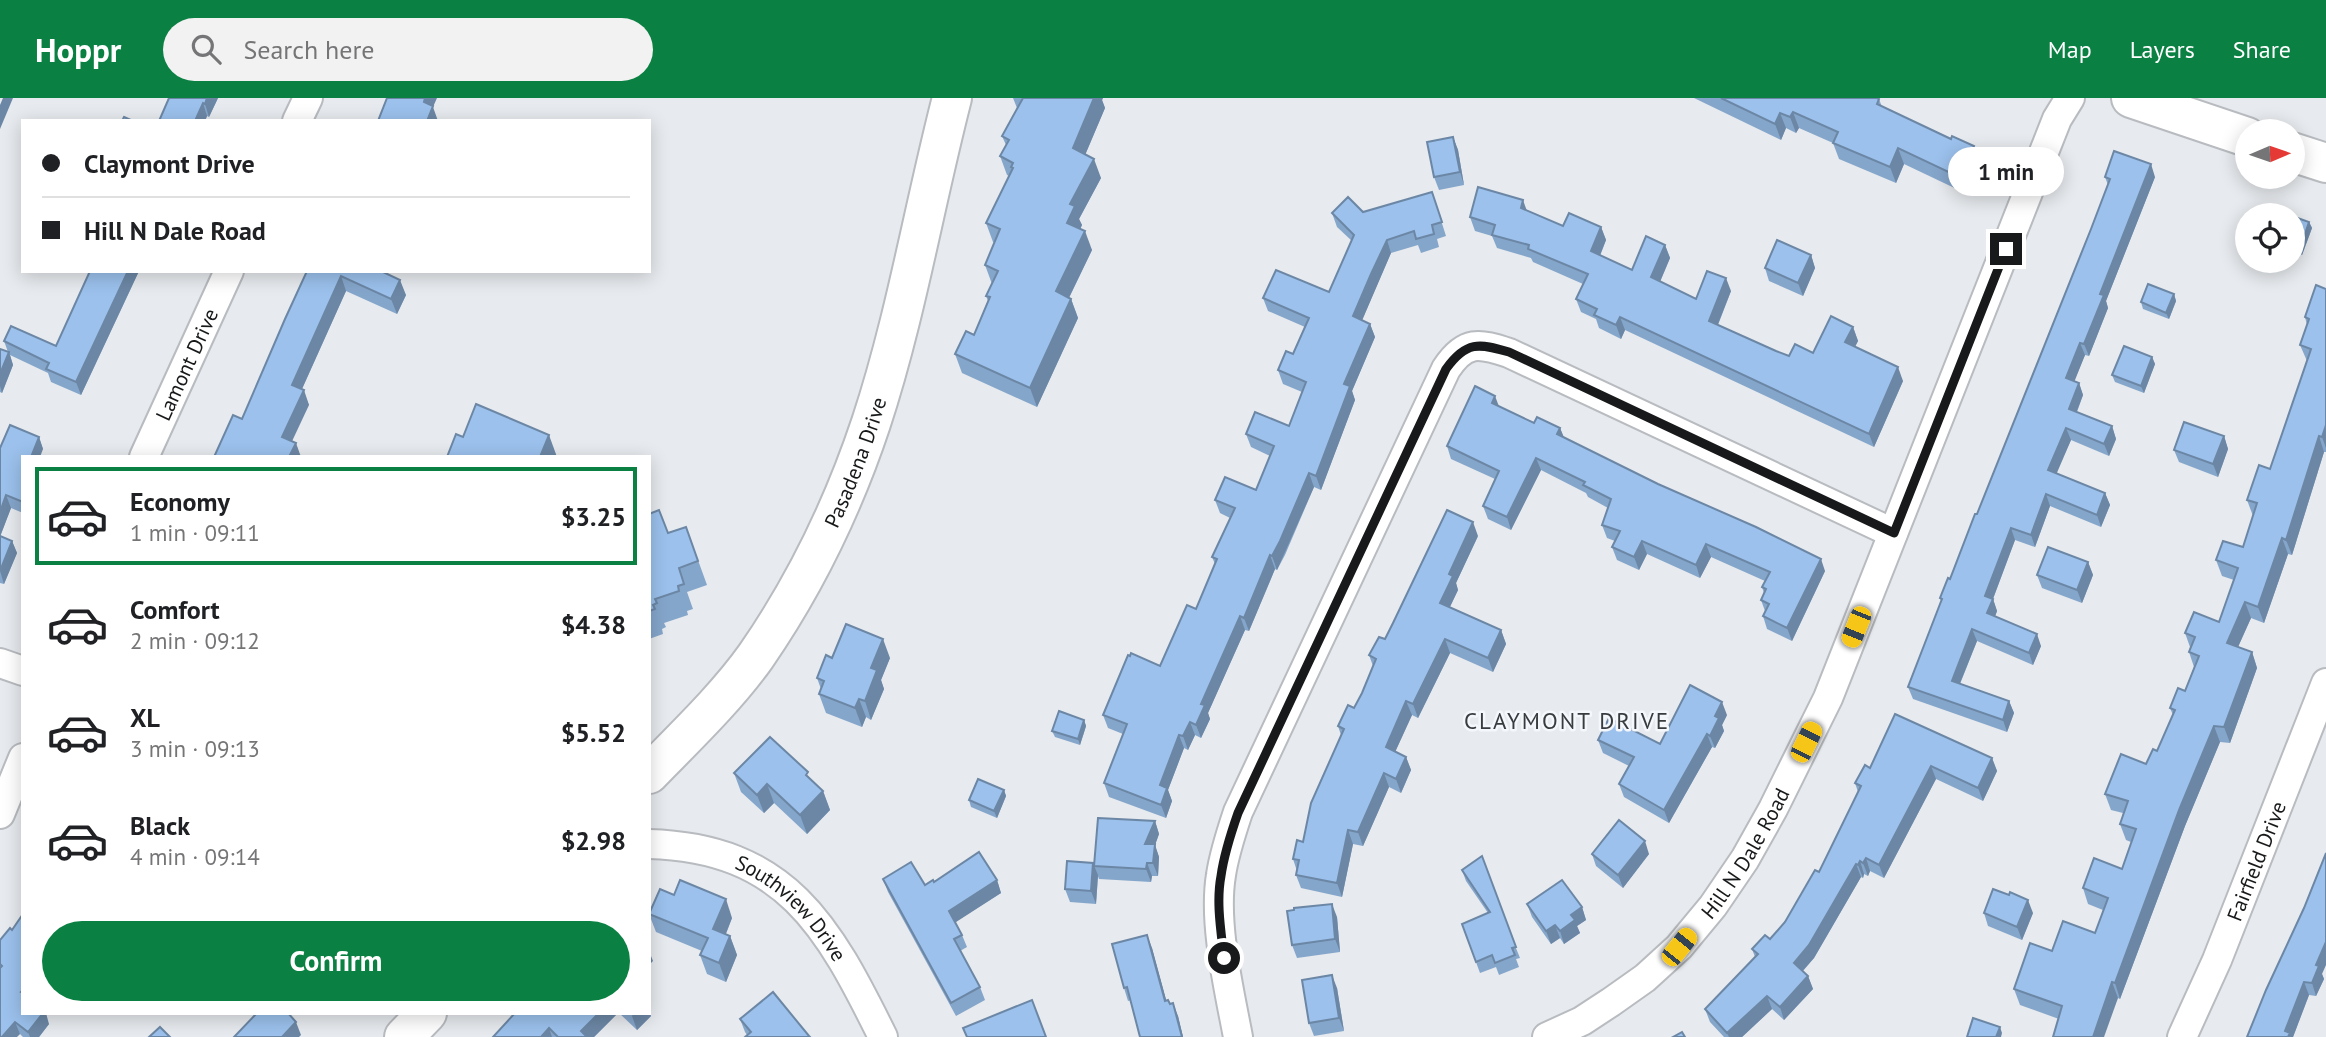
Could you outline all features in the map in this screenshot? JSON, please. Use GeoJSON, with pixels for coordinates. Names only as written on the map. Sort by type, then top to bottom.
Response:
{"type":"FeatureCollection","features":[{"type":"Feature","properties":{"kind":"street"},"geometry":{"type":"LineString","coordinates":[[298,119],[308,98]]}},
{"type":"Feature","properties":{"kind":"street","name":"Pasadena Drive"},"geometry":{"type":"LineString","coordinates":[[651,772],[693,730],[754,657],[802,580],[855,470],[889,360],[952,98]]}},
{"type":"Feature","properties":{"kind":"street","name":"Hill N Dale Road"},"geometry":{"type":"LineString","coordinates":[[1547,1037],[1582,1021],[1644,978],[1679,947],[1713,906],[1745,859],[1773,809],[1828,698],[2057,119],[2070,98]]}},
{"type":"Feature","properties":{"kind":"street"},"geometry":{"type":"LineString","coordinates":[[2131,98],[2235,133]]}},
{"type":"Feature","properties":{"kind":"street"},"geometry":{"type":"LineString","coordinates":[[2305,156],[2326,163]]}},
{"type":"Feature","properties":{"kind":"street","name":"Lamont Drive"},"geometry":{"type":"LineString","coordinates":[[146,455],[228,273]]}},
{"type":"Feature","properties":{"kind":"street"},"geometry":{"type":"LineString","coordinates":[[1238,1037],[1220,919],[1220,878],[1227,845],[1238,813],[1446,369],[1452,359],[1467,347],[1486,345],[1509,352],[1894,533]]}},
{"type":"Feature","properties":{"kind":"street"},"geometry":{"type":"LineString","coordinates":[[0,663],[21,670]]}},
{"type":"Feature","properties":{"kind":"street","name":"Fairfield Drive"},"geometry":{"type":"LineString","coordinates":[[2182,1037],[2217,960],[2326,683]]}},
{"type":"Feature","properties":{"kind":"street"},"geometry":{"type":"LineString","coordinates":[[0,814],[21,763]]}},
{"type":"Feature","properties":{"kind":"street","name":"Southview Drive"},"geometry":{"type":"LineString","coordinates":[[651,844],[673,845],[727,855],[749,865],[786,889],[821,927],[839,954],[883,1037]]}},
{"type":"Feature","properties":{"kind":"street"},"geometry":{"type":"LineString","coordinates":[[404,1037],[425,1015]]}},
{"type":"Feature","properties":{"kind":"building"},"geometry":{"type":"Polygon","coordinates":[[[169,98],[207,98],[196,119],[160,119],[169,98]]]}},
{"type":"Feature","properties":{"kind":"building"},"geometry":{"type":"Polygon","coordinates":[[[387,98],[425,98],[424,102],[433,106],[428,119],[379,119],[387,98]]]}},
{"type":"Feature","properties":{"kind":"building"},"geometry":{"type":"Polygon","coordinates":[[[1023,98],[1094,98],[1073,148],[1094,159],[1070,204],[1075,206],[1067,223],[1085,231],[1056,291],[1071,299],[1030,388],[955,354],[966,331],[974,335],[990,297],[986,296],[998,271],[985,265],[1000,229],[986,223],[1013,168],[1013,163],[1000,156],[1009,140],[1002,136],[1023,98]]]}},
{"type":"Feature","properties":{"kind":"building"},"geometry":{"type":"Polygon","coordinates":[[[1721,98],[1877,98],[1877,104],[1951,139],[1952,136],[1974,146],[1959,177],[1898,148],[1890,167],[1833,143],[1838,132],[1793,112],[1790,117],[1780,113],[1775,124],[1721,98]]]}},
{"type":"Feature","properties":{"kind":"building"},"geometry":{"type":"Polygon","coordinates":[[[1453,137],[1460,172],[1434,177],[1427,142],[1453,137]]]}},
{"type":"Feature","properties":{"kind":"building"},"geometry":{"type":"Polygon","coordinates":[[[2114,151],[2151,164],[2100,294],[2104,295],[2084,344],[2080,343],[2066,378],[2079,383],[2069,409],[2112,426],[2104,444],[2066,428],[2048,470],[2105,493],[2097,515],[2046,494],[2031,535],[2011,528],[1985,596],[1993,599],[1987,613],[2037,634],[2029,653],[1972,629],[1952,681],[2009,701],[2003,720],[1908,687],[1942,599],[1940,598],[1977,514],[2091,229],[2110,179],[2105,177],[2114,151]]]}},
{"type":"Feature","properties":{"kind":"building"},"geometry":{"type":"Polygon","coordinates":[[[1478,187],[1523,200],[1521,208],[1563,226],[1569,213],[1601,227],[1591,251],[1632,270],[1646,236],[1665,245],[1651,277],[1696,299],[1707,271],[1726,278],[1709,321],[1789,356],[1795,344],[1813,353],[1831,316],[1853,327],[1845,342],[1898,367],[1869,434],[1620,317],[1616,325],[1594,315],[1597,309],[1576,299],[1588,274],[1528,249],[1529,245],[1492,235],[1495,225],[1470,217],[1478,187]]]}},
{"type":"Feature","properties":{"kind":"building"},"geometry":{"type":"Polygon","coordinates":[[[1432,192],[1442,222],[1432,225],[1434,234],[1416,239],[1414,231],[1387,240],[1371,274],[1353,316],[1370,324],[1344,384],[1350,386],[1316,476],[1309,473],[1244,618],[1240,616],[1201,704],[1205,705],[1196,725],[1190,722],[1183,736],[1179,735],[1160,785],[1167,788],[1161,805],[1104,783],[1127,724],[1103,715],[1128,655],[1131,653],[1160,666],[1187,605],[1196,609],[1217,559],[1212,557],[1235,508],[1215,500],[1225,477],[1256,490],[1274,446],[1246,434],[1255,412],[1289,426],[1306,382],[1278,370],[1286,351],[1293,354],[1309,318],[1263,298],[1276,270],[1329,292],[1354,235],[1332,213],[1348,197],[1363,212],[1432,192]]]}},
{"type":"Feature","properties":{"kind":"building"},"geometry":{"type":"Polygon","coordinates":[[[1777,240],[1811,255],[1798,283],[1765,268],[1777,240]]]}},
{"type":"Feature","properties":{"kind":"building"},"geometry":{"type":"Polygon","coordinates":[[[89,273],[127,273],[76,382],[46,369],[49,363],[4,341],[11,326],[56,346],[89,273]]]}},
{"type":"Feature","properties":{"kind":"building"},"geometry":{"type":"Polygon","coordinates":[[[306,273],[385,273],[400,280],[391,299],[341,276],[292,385],[304,390],[282,437],[296,443],[290,455],[215,455],[233,415],[242,419],[306,273]]]}},
{"type":"Feature","properties":{"kind":"building"},"geometry":{"type":"Polygon","coordinates":[[[2148,284],[2174,294],[2166,313],[2141,302],[2148,284]]]}},
{"type":"Feature","properties":{"kind":"building"},"geometry":{"type":"Polygon","coordinates":[[[2316,285],[2326,289],[2326,425],[2322,437],[2319,436],[2286,540],[2282,538],[2258,607],[2245,602],[2227,643],[2252,652],[2224,727],[2214,726],[2179,810],[2093,1037],[2053,1037],[2062,1006],[2014,989],[2030,943],[2052,951],[2063,921],[2095,933],[2108,898],[2083,888],[2094,858],[2122,869],[2136,829],[2120,824],[2128,801],[2105,794],[2121,754],[2146,764],[2153,749],[2157,751],[2175,710],[2170,708],[2178,688],[2185,691],[2199,656],[2189,652],[2195,637],[2185,633],[2194,612],[2219,622],[2238,568],[2216,560],[2223,541],[2243,547],[2257,503],[2247,500],[2259,465],[2270,469],[2311,349],[2300,345],[2309,319],[2305,317],[2316,285]]]}},
{"type":"Feature","properties":{"kind":"building"},"geometry":{"type":"Polygon","coordinates":[[[2124,346],[2152,357],[2141,386],[2112,375],[2124,346]]]}},
{"type":"Feature","properties":{"kind":"building"},"geometry":{"type":"Polygon","coordinates":[[[0,349],[9,352],[0,374],[0,349]]]}},
{"type":"Feature","properties":{"kind":"building"},"geometry":{"type":"Polygon","coordinates":[[[1475,386],[1495,396],[1492,403],[1534,423],[1537,417],[1560,428],[1557,434],[1821,559],[1787,628],[1763,616],[1769,604],[1761,600],[1766,589],[1762,587],[1770,572],[1706,544],[1696,565],[1642,541],[1634,557],[1612,547],[1620,531],[1602,525],[1611,499],[1583,485],[1585,482],[1536,458],[1507,517],[1483,506],[1499,471],[1447,446],[1475,386]]]}},
{"type":"Feature","properties":{"kind":"building"},"geometry":{"type":"Polygon","coordinates":[[[476,404],[549,435],[541,455],[448,455],[456,434],[463,437],[476,404]]]}},
{"type":"Feature","properties":{"kind":"building"},"geometry":{"type":"Polygon","coordinates":[[[2184,422],[2224,436],[2213,464],[2174,450],[2184,422]]]}},
{"type":"Feature","properties":{"kind":"building"},"geometry":{"type":"Polygon","coordinates":[[[10,425],[39,437],[32,455],[21,455],[21,501],[6,495],[0,512],[0,448],[10,425]]]}},
{"type":"Feature","properties":{"kind":"building"},"geometry":{"type":"Polygon","coordinates":[[[659,510],[668,533],[686,527],[698,561],[679,568],[684,584],[678,586],[679,591],[655,599],[655,609],[651,610],[651,513],[659,510]]]}},
{"type":"Feature","properties":{"kind":"building"},"geometry":{"type":"Polygon","coordinates":[[[1447,510],[1473,522],[1449,574],[1453,576],[1440,603],[1501,630],[1488,658],[1445,639],[1413,704],[1406,701],[1386,747],[1406,757],[1396,779],[1384,773],[1358,832],[1348,830],[1337,883],[1296,875],[1299,860],[1293,859],[1297,840],[1303,842],[1311,803],[1344,729],[1338,726],[1348,705],[1354,708],[1362,693],[1376,659],[1369,655],[1379,637],[1385,639],[1447,510]]]}},
{"type":"Feature","properties":{"kind":"building"},"geometry":{"type":"Polygon","coordinates":[[[0,536],[12,541],[0,571],[0,536]]]}},
{"type":"Feature","properties":{"kind":"building"},"geometry":{"type":"Polygon","coordinates":[[[2048,547],[2088,562],[2077,590],[2037,575],[2048,547]]]}},
{"type":"Feature","properties":{"kind":"building"},"geometry":{"type":"Polygon","coordinates":[[[846,624],[883,639],[871,668],[877,670],[865,701],[859,699],[855,708],[819,694],[824,681],[817,678],[826,655],[832,658],[846,624]]]}},
{"type":"Feature","properties":{"kind":"building"},"geometry":{"type":"Polygon","coordinates":[[[1690,685],[1722,702],[1715,716],[1719,718],[1664,810],[1619,784],[1634,757],[1598,740],[1609,718],[1660,744],[1690,685]]]}},
{"type":"Feature","properties":{"kind":"building"},"geometry":{"type":"Polygon","coordinates":[[[1059,711],[1084,720],[1078,739],[1052,731],[1059,711]]]}},
{"type":"Feature","properties":{"kind":"building"},"geometry":{"type":"Polygon","coordinates":[[[1895,714],[1992,758],[1978,788],[1931,766],[1879,865],[1866,858],[1863,863],[1860,861],[1856,864],[1809,945],[1794,963],[1808,976],[1780,1007],[1767,996],[1727,1033],[1705,1009],[1758,954],[1752,949],[1765,935],[1770,939],[1785,922],[1815,870],[1819,872],[1861,786],[1855,783],[1865,765],[1870,768],[1895,714]]]}},
{"type":"Feature","properties":{"kind":"building"},"geometry":{"type":"Polygon","coordinates":[[[770,737],[808,772],[806,775],[823,791],[800,815],[767,784],[757,795],[734,773],[770,737]]]}},
{"type":"Feature","properties":{"kind":"building"},"geometry":{"type":"Polygon","coordinates":[[[978,779],[1004,790],[994,811],[969,800],[978,779]]]}},
{"type":"Feature","properties":{"kind":"building"},"geometry":{"type":"Polygon","coordinates":[[[1098,818],[1155,821],[1145,844],[1155,844],[1153,863],[1147,863],[1146,869],[1094,866],[1098,818]]]}},
{"type":"Feature","properties":{"kind":"building"},"geometry":{"type":"Polygon","coordinates":[[[1619,820],[1645,841],[1618,875],[1592,854],[1619,820]]]}},
{"type":"Feature","properties":{"kind":"building"},"geometry":{"type":"Polygon","coordinates":[[[979,852],[997,880],[949,911],[962,935],[954,939],[980,987],[951,1003],[883,879],[911,862],[925,885],[933,880],[934,882],[979,852]]]}},
{"type":"Feature","properties":{"kind":"building"},"geometry":{"type":"Polygon","coordinates":[[[2326,853],[2326,942],[2312,983],[2304,982],[2285,1031],[2290,1033],[2288,1037],[2247,1037],[2304,908],[2326,853]]]}},
{"type":"Feature","properties":{"kind":"building"},"geometry":{"type":"Polygon","coordinates":[[[1482,856],[1516,947],[1512,948],[1515,955],[1495,963],[1492,955],[1476,962],[1462,924],[1490,912],[1462,870],[1482,856]]]}},
{"type":"Feature","properties":{"kind":"building"},"geometry":{"type":"Polygon","coordinates":[[[1067,861],[1093,863],[1091,891],[1065,889],[1067,861]]]}},
{"type":"Feature","properties":{"kind":"building"},"geometry":{"type":"Polygon","coordinates":[[[680,880],[726,899],[713,929],[730,936],[719,963],[700,955],[708,938],[651,915],[660,889],[674,895],[680,880]]]}},
{"type":"Feature","properties":{"kind":"building"},"geometry":{"type":"Polygon","coordinates":[[[1562,880],[1582,907],[1571,915],[1575,920],[1560,931],[1555,925],[1546,931],[1527,904],[1562,880]]]}},
{"type":"Feature","properties":{"kind":"building"},"geometry":{"type":"Polygon","coordinates":[[[1993,889],[2009,895],[2010,892],[2028,900],[2017,927],[1984,913],[1993,889]]]}},
{"type":"Feature","properties":{"kind":"building"},"geometry":{"type":"Polygon","coordinates":[[[1332,904],[1335,939],[1292,945],[1287,911],[1332,904]]]}},
{"type":"Feature","properties":{"kind":"building"},"geometry":{"type":"Polygon","coordinates":[[[21,917],[21,1015],[41,1015],[28,1032],[15,1022],[0,1037],[0,940],[10,928],[12,930],[21,917]]]}},
{"type":"Feature","properties":{"kind":"building"},"geometry":{"type":"Polygon","coordinates":[[[1147,935],[1165,1001],[1173,1003],[1182,1037],[1140,1037],[1112,944],[1147,935]]]}},
{"type":"Feature","properties":{"kind":"building"},"geometry":{"type":"Polygon","coordinates":[[[1332,975],[1339,1018],[1309,1023],[1302,980],[1332,975]]]}},
{"type":"Feature","properties":{"kind":"building"},"geometry":{"type":"Polygon","coordinates":[[[773,992],[810,1037],[745,1037],[751,1032],[740,1019],[773,992]]]}},
{"type":"Feature","properties":{"kind":"building"},"geometry":{"type":"Polygon","coordinates":[[[1032,1000],[1046,1037],[967,1037],[963,1028],[1032,1000]]]}},
{"type":"Feature","properties":{"kind":"building"},"geometry":{"type":"Polygon","coordinates":[[[255,1015],[290,1015],[296,1022],[282,1037],[234,1037],[255,1015]]]}},
{"type":"Feature","properties":{"kind":"building"},"geometry":{"type":"Polygon","coordinates":[[[513,1015],[597,1015],[581,1031],[587,1037],[558,1037],[549,1028],[541,1037],[493,1037],[513,1015]]]}},
{"type":"Feature","properties":{"kind":"building"},"geometry":{"type":"Polygon","coordinates":[[[1973,1018],[2000,1027],[1996,1037],[1967,1037],[1973,1018]]]}},
{"type":"Feature","properties":{"kind":"building"},"geometry":{"type":"Polygon","coordinates":[[[160,1027],[170,1037],[149,1037],[160,1027]]]}},
{"type":"Feature","properties":{"kind":"district","name":"CLAYMONT DRIVE"},"geometry":{"type":"Point","coordinates":[1567,720]}},
{"type":"Feature","properties":{"kind":"route"},"geometry":{"type":"LineString","coordinates":[[1224,958],[1220,878],[1238,813],[1452,359],[1467,347],[1476,345],[1509,352],[1894,533],[2006,249]]}}]}
